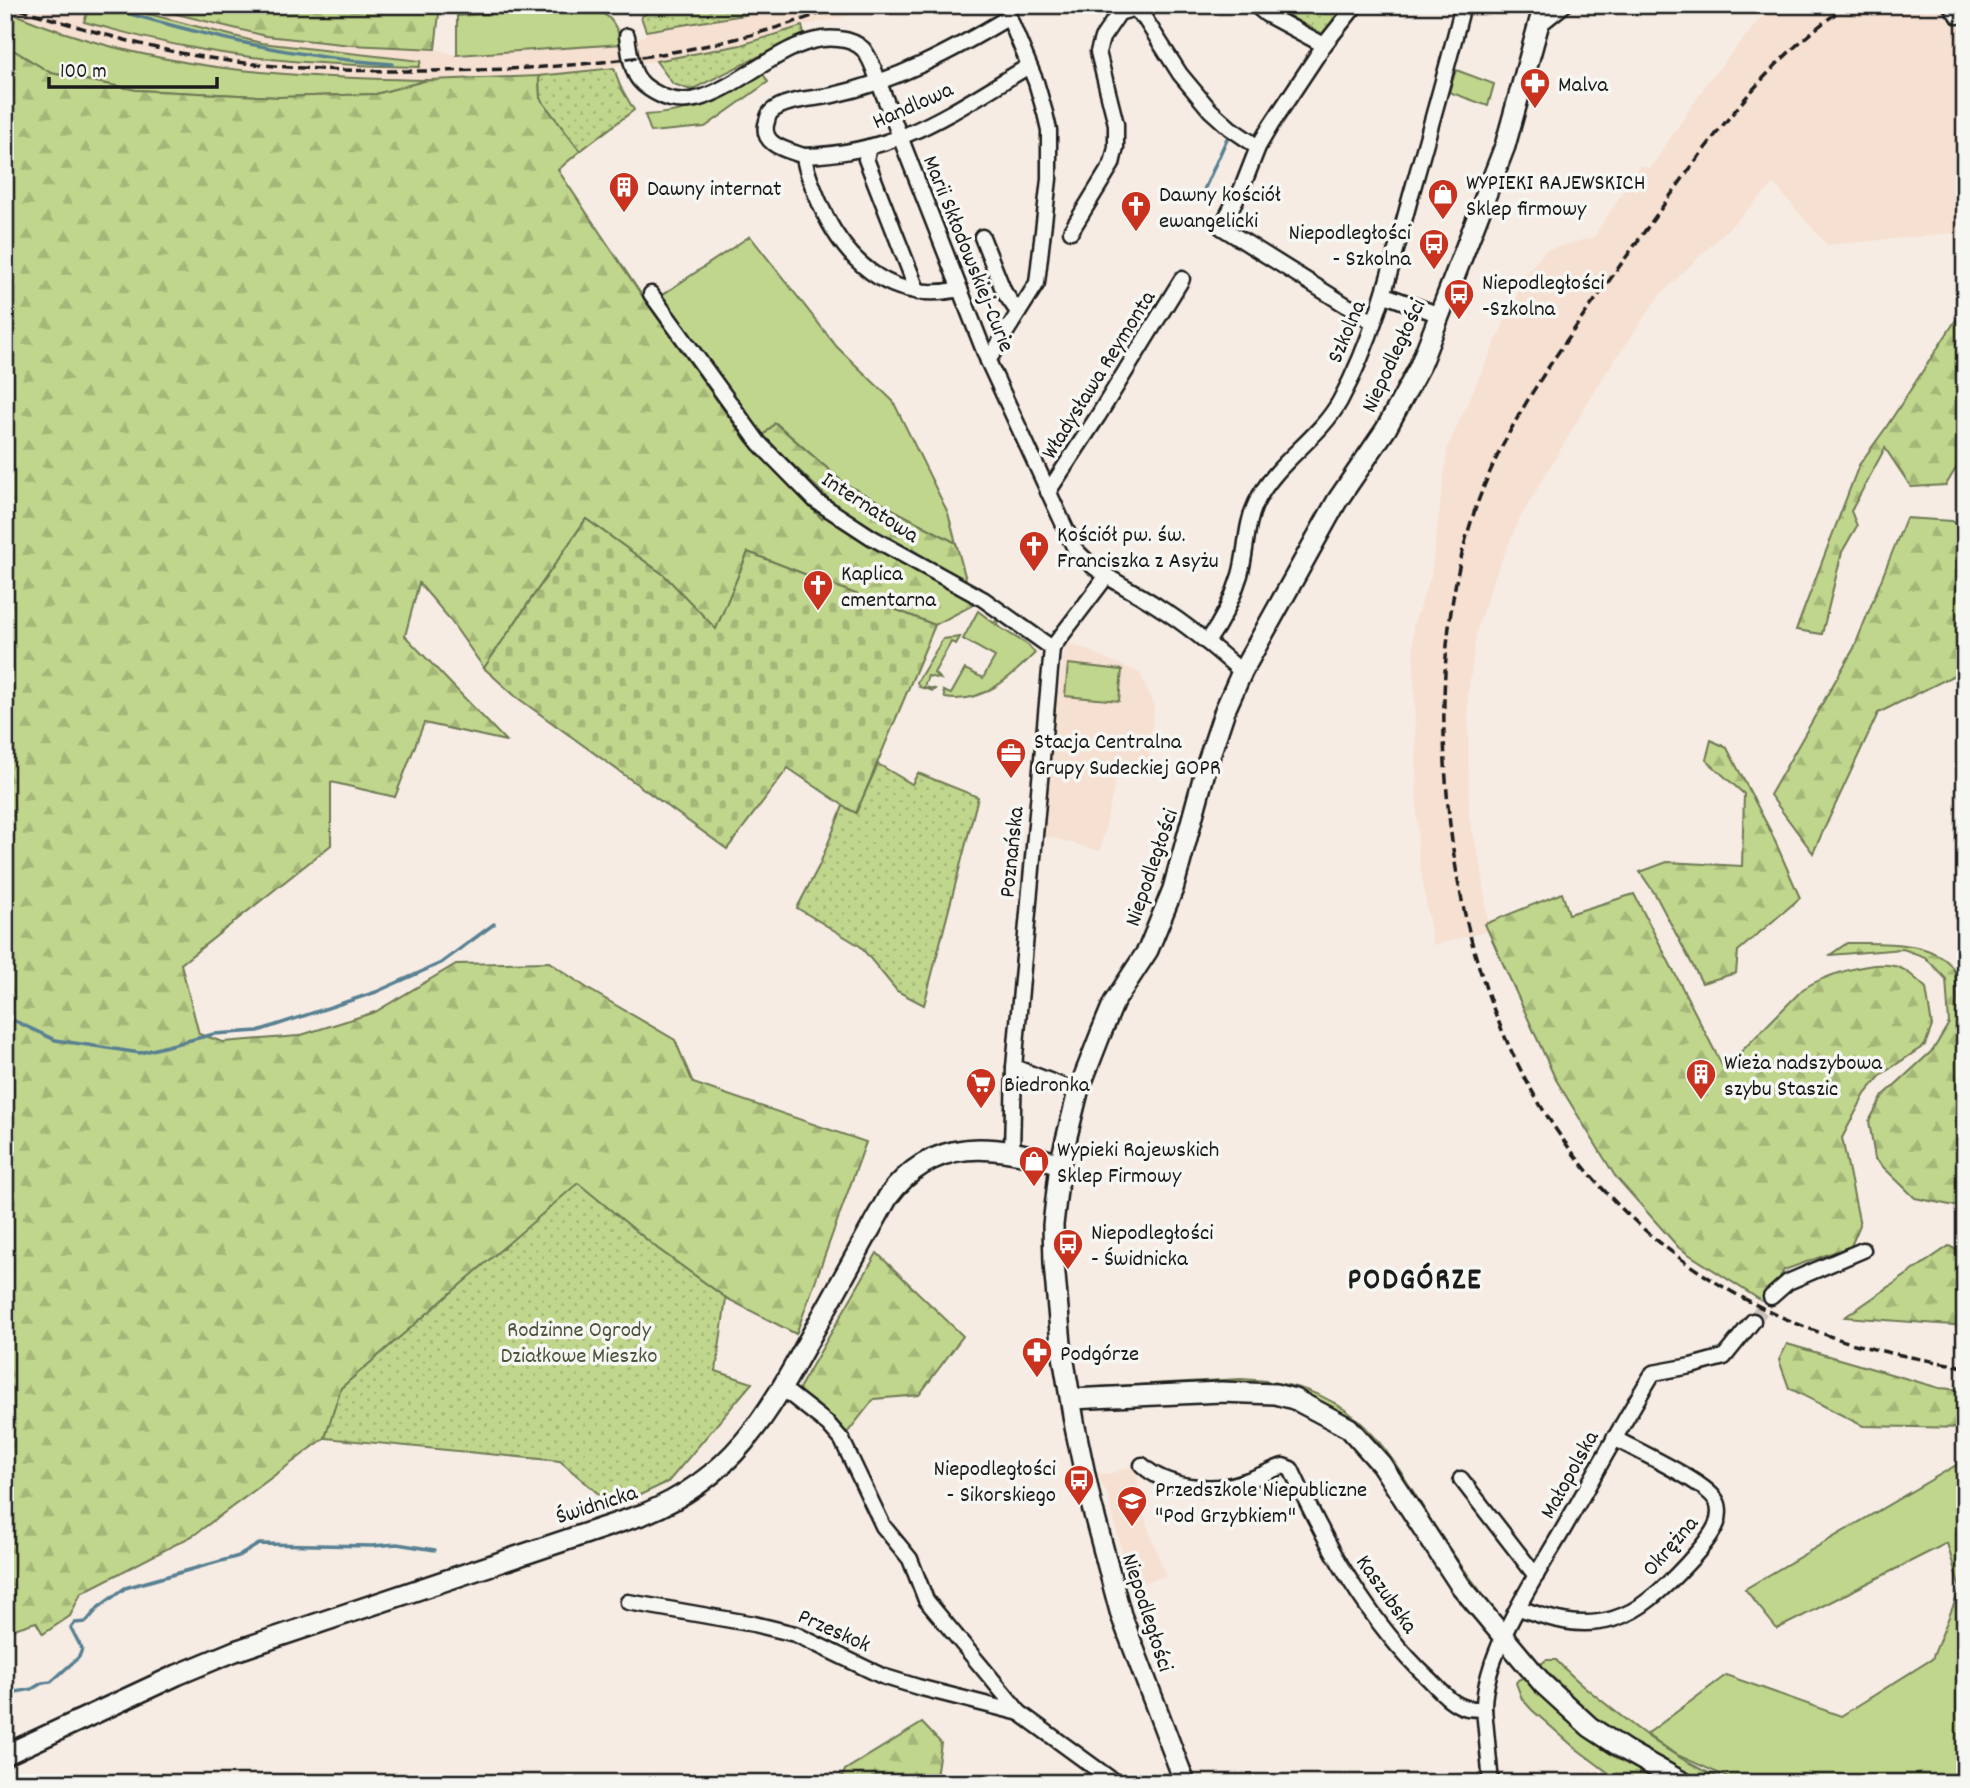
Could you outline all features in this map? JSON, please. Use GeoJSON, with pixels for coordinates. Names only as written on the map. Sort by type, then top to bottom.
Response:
{"type":"FeatureCollection","features":[{"type":"Feature","properties":{"kind":"main road","name":"Niepodległości"},"geometry":{"type":"LineString","coordinates":[[1185,1783],[1121,1615],[1087,1488],[1061,1344],[1054,1263],[1053,1225],[1060,1164],[1078,1092],[1114,1002],[1148,950],[1173,889],[1207,764],[1225,710],[1242,672],[1337,501],[1407,393],[1440,315],[1504,146],[1544,5]]}},
{"type":"Feature","properties":{"kind":"main road","name":"Świdnicka"},"geometry":{"type":"LineString","coordinates":[[5,1755],[235,1651],[672,1503],[727,1461],[763,1419],[882,1206],[897,1184],[916,1167],[938,1156],[971,1149],[1012,1150],[1060,1164]]}},
{"type":"Feature","properties":{"kind":"main road"},"geometry":{"type":"LineString","coordinates":[[1071,1399],[1249,1392],[1275,1394],[1325,1413],[1349,1428],[1381,1464],[1447,1567],[1543,1684],[1590,1727],[1684,1783]]}},
{"type":"Feature","properties":{"kind":"street"},"geometry":{"type":"LineString","coordinates":[[1255,5],[1266,15],[1324,45]]}},
{"type":"Feature","properties":{"kind":"street"},"geometry":{"type":"LineString","coordinates":[[1356,5],[1324,45],[1258,147],[1242,188],[1221,227],[1373,323]]}},
{"type":"Feature","properties":{"kind":"street","name":"Szkolna"},"geometry":{"type":"LineString","coordinates":[[1207,642],[1216,629],[1240,576],[1247,526],[1264,487],[1325,422],[1339,402],[1385,295],[1463,5]]}},
{"type":"Feature","properties":{"kind":"street"},"geometry":{"type":"LineString","coordinates":[[1539,25],[1563,5]]}},
{"type":"Feature","properties":{"kind":"street"},"geometry":{"type":"LineString","coordinates":[[1071,231],[1112,163],[1116,147],[1116,124],[1098,52],[1102,38],[1119,13],[1132,9],[1137,11],[1180,74],[1210,110],[1258,147]]}},
{"type":"Feature","properties":{"kind":"street"},"geometry":{"type":"LineString","coordinates":[[960,289],[941,293],[918,292],[901,289],[880,279],[853,256],[834,232],[810,178],[804,156],[780,148],[766,137],[765,128],[769,114],[795,101],[830,96],[879,83],[926,63],[1009,17],[1041,97],[1049,130],[1049,179],[1037,283],[988,361]]}},
{"type":"Feature","properties":{"kind":"street","name":"Marii Skłodowskiej-Curie"},"geometry":{"type":"LineString","coordinates":[[627,36],[636,76],[649,89],[673,101],[699,99],[711,94],[760,64],[810,40],[823,38],[851,41],[862,48],[879,83],[988,361],[1075,550],[1106,577],[1161,608],[1242,672]]}},
{"type":"Feature","properties":{"kind":"street","name":"Handlowa"},"geometry":{"type":"LineString","coordinates":[[804,156],[851,153],[900,138],[925,128],[1030,66]]}},
{"type":"Feature","properties":{"kind":"street"},"geometry":{"type":"LineString","coordinates":[[869,147],[866,159],[918,292]]}},
{"type":"Feature","properties":{"kind":"street"},"geometry":{"type":"LineString","coordinates":[[982,237],[1004,292],[1018,312]]}},
{"type":"Feature","properties":{"kind":"street","name":"Władysława Reymonta"},"geometry":{"type":"LineString","coordinates":[[1048,492],[1182,279]]}},
{"type":"Feature","properties":{"kind":"street","name":"Internatowa"},"geometry":{"type":"LineString","coordinates":[[651,294],[759,443],[816,501],[871,537],[983,599],[1052,648]]}},
{"type":"Feature","properties":{"kind":"street"},"geometry":{"type":"LineString","coordinates":[[1385,295],[1440,315]]}},
{"type":"Feature","properties":{"kind":"street"},"geometry":{"type":"LineString","coordinates":[[1052,648],[1106,577]]}},
{"type":"Feature","properties":{"kind":"street","name":"Poznańska"},"geometry":{"type":"LineString","coordinates":[[1012,1150],[1014,1068],[1052,648]]}},
{"type":"Feature","properties":{"kind":"street"},"geometry":{"type":"LineString","coordinates":[[1014,1068],[1078,1092]]}},
{"type":"Feature","properties":{"kind":"street"},"geometry":{"type":"LineString","coordinates":[[1771,1297],[1788,1282],[1863,1250]]}},
{"type":"Feature","properties":{"kind":"street","name":"Małopolska"},"geometry":{"type":"LineString","coordinates":[[1483,1709],[1486,1686],[1503,1637],[1653,1373],[1724,1356],[1754,1321]]}},
{"type":"Feature","properties":{"kind":"street","name":"Przeskok"},"geometry":{"type":"LineString","coordinates":[[782,1388],[828,1424],[842,1440],[883,1525],[909,1559],[926,1600],[1020,1713],[1116,1783]]}},
{"type":"Feature","properties":{"kind":"street","name":"Okrężna"},"geometry":{"type":"LineString","coordinates":[[1519,1608],[1551,1619],[1574,1623],[1611,1620],[1632,1612],[1649,1601],[1669,1582],[1717,1524],[1717,1502],[1702,1487],[1614,1438]]}},
{"type":"Feature","properties":{"kind":"street","name":"Kaszubska"},"geometry":{"type":"LineString","coordinates":[[1142,1465],[1152,1475],[1202,1487],[1242,1482],[1283,1466],[1291,1469],[1335,1557],[1376,1620],[1410,1661],[1451,1701],[1467,1708],[1483,1709]]}},
{"type":"Feature","properties":{"kind":"street"},"geometry":{"type":"LineString","coordinates":[[1461,1479],[1536,1576]]}},
{"type":"Feature","properties":{"kind":"street","name":"Przeskok"},"geometry":{"type":"LineString","coordinates":[[628,1602],[754,1624],[795,1634],[883,1676],[1020,1713]]}},
{"type":"Feature","properties":{"kind":"street"},"geometry":{"type":"LineString","coordinates":[[1483,1709],[1490,1783]]}},
{"type":"Feature","properties":{"kind":"shaded area"},"geometry":{"type":"Polygon","coordinates":[[[18,5],[140,5],[266,36],[435,49],[457,55],[622,44],[645,36],[646,31],[744,15],[779,5],[873,5],[847,16],[802,26],[741,45],[656,61],[539,76],[428,80],[314,77],[240,71],[147,56],[77,38],[40,25],[14,14],[18,5]]]}},
{"type":"Feature","properties":{"kind":"shaded area"},"geometry":{"type":"Polygon","coordinates":[[[1772,5],[1965,5],[1965,235],[1953,233],[1827,245],[1774,184],[1659,296],[1603,377],[1520,518],[1493,580],[1477,628],[1468,694],[1469,817],[1482,870],[1489,931],[1433,945],[1418,852],[1413,626],[1431,576],[1448,446],[1528,271],[1546,250],[1594,237],[1640,165],[1650,169],[1709,80],[1772,5]]]}},
{"type":"Feature","properties":{"kind":"shaded area"},"geometry":{"type":"Polygon","coordinates":[[[1070,643],[1140,673],[1154,706],[1148,769],[1118,769],[1100,851],[1045,836],[1043,830],[1054,721],[1065,647],[1070,643]]]}},
{"type":"Feature","properties":{"kind":"shaded area","name":"Przedszkole Niepubliczne \"Pod Grzybkiem\""},"geometry":{"type":"Polygon","coordinates":[[[1134,1466],[1146,1523],[1166,1576],[1131,1586],[1107,1493],[1098,1473],[1108,1474],[1134,1466]]]}},
{"type":"Feature","properties":{"kind":"green space"},"geometry":{"type":"Polygon","coordinates":[[[90,5],[114,5],[261,43],[421,61],[419,67],[360,65],[300,62],[212,51],[158,41],[84,22],[90,5]]]}},
{"type":"Feature","properties":{"kind":"green space"},"geometry":{"type":"Polygon","coordinates":[[[140,5],[440,5],[435,49],[351,45],[266,36],[140,5]]]}},
{"type":"Feature","properties":{"kind":"green space"},"geometry":{"type":"Polygon","coordinates":[[[658,5],[779,5],[744,15],[646,31],[641,17],[658,5]]]}},
{"type":"Feature","properties":{"kind":"green space"},"geometry":{"type":"Polygon","coordinates":[[[1283,5],[1349,5],[1325,37],[1302,29],[1303,24],[1281,11],[1283,5]]]}},
{"type":"Feature","properties":{"kind":"green space"},"geometry":{"type":"Polygon","coordinates":[[[573,8],[592,10],[605,15],[615,25],[622,44],[457,55],[457,16],[573,8]]]}},
{"type":"Feature","properties":{"kind":"green space"},"geometry":{"type":"Polygon","coordinates":[[[14,14],[116,48],[167,59],[269,73],[428,80],[376,94],[279,97],[136,90],[51,73],[5,45],[5,37],[14,14]]]}},
{"type":"Feature","properties":{"kind":"green space"},"geometry":{"type":"Polygon","coordinates":[[[802,26],[804,34],[691,90],[673,84],[656,61],[741,45],[802,26]]]}},
{"type":"Feature","properties":{"kind":"green space"},"geometry":{"type":"Polygon","coordinates":[[[5,45],[51,73],[136,90],[279,97],[376,94],[428,80],[539,76],[540,98],[580,151],[558,170],[647,303],[747,442],[822,519],[828,498],[763,436],[775,423],[845,484],[956,543],[973,605],[935,625],[748,552],[716,630],[664,575],[586,519],[484,668],[448,617],[419,583],[405,636],[506,741],[424,723],[395,797],[331,782],[331,845],[181,964],[199,1034],[223,1042],[298,1036],[375,1012],[456,964],[549,962],[590,990],[675,1040],[693,1083],[866,1142],[796,1334],[726,1298],[658,1249],[578,1184],[341,1388],[325,1438],[194,1535],[81,1593],[70,1616],[43,1634],[36,1622],[5,1632],[5,45]]]}},
{"type":"Feature","properties":{"kind":"green space"},"geometry":{"type":"Polygon","coordinates":[[[614,68],[620,86],[634,110],[580,151],[540,98],[539,76],[614,68]]]}},
{"type":"Feature","properties":{"kind":"green space"},"geometry":{"type":"Polygon","coordinates":[[[1456,70],[1494,84],[1488,106],[1449,92],[1456,70]]]}},
{"type":"Feature","properties":{"kind":"green space"},"geometry":{"type":"Polygon","coordinates":[[[763,74],[768,82],[705,127],[651,132],[645,115],[693,107],[734,90],[763,74]]]}},
{"type":"Feature","properties":{"kind":"green space"},"geometry":{"type":"Polygon","coordinates":[[[750,236],[837,347],[893,401],[948,513],[956,543],[845,484],[776,423],[763,436],[662,295],[750,236]]]}},
{"type":"Feature","properties":{"kind":"green space"},"geometry":{"type":"Polygon","coordinates":[[[1965,310],[1965,453],[1946,485],[1911,487],[1885,448],[1851,511],[1857,526],[1842,552],[1822,634],[1796,630],[1859,465],[1961,312],[1965,310]]]}},
{"type":"Feature","properties":{"kind":"green space"},"geometry":{"type":"Polygon","coordinates":[[[1906,518],[1952,521],[1965,529],[1965,670],[1878,713],[1813,853],[1770,795],[1854,648],[1906,518]]]}},
{"type":"Feature","properties":{"kind":"green space"},"geometry":{"type":"Polygon","coordinates":[[[586,519],[664,575],[716,629],[748,552],[935,625],[856,814],[788,768],[727,849],[515,696],[484,668],[586,519]]]}},
{"type":"Feature","properties":{"kind":"green space"},"geometry":{"type":"Polygon","coordinates":[[[978,611],[994,623],[1000,619],[996,625],[1028,645],[1035,653],[1005,680],[983,693],[958,699],[945,698],[943,691],[951,694],[965,669],[983,678],[995,657],[963,639],[978,611]]]}},
{"type":"Feature","properties":{"kind":"green space"},"geometry":{"type":"Polygon","coordinates":[[[960,637],[956,644],[951,642],[934,673],[940,679],[928,676],[924,687],[935,689],[933,691],[919,687],[917,682],[943,639],[960,637]]]}},
{"type":"Feature","properties":{"kind":"green space"},"geometry":{"type":"Polygon","coordinates":[[[1068,664],[1122,670],[1119,701],[1065,696],[1068,664]]]}},
{"type":"Feature","properties":{"kind":"green space"},"geometry":{"type":"Polygon","coordinates":[[[1711,740],[1727,748],[1771,832],[1800,898],[1738,951],[1736,973],[1702,983],[1655,894],[1640,872],[1667,862],[1742,866],[1744,794],[1706,760],[1711,740]]]}},
{"type":"Feature","properties":{"kind":"green space"},"geometry":{"type":"Polygon","coordinates":[[[878,764],[912,784],[918,773],[978,797],[924,1005],[897,991],[860,946],[797,908],[819,866],[843,806],[856,813],[878,764]]]}},
{"type":"Feature","properties":{"kind":"green space"},"geometry":{"type":"Polygon","coordinates":[[[1562,893],[1569,914],[1634,894],[1724,1069],[1803,989],[1822,979],[1860,967],[1884,965],[1903,969],[1926,988],[1932,1026],[1925,1045],[1882,1074],[1865,1094],[1842,1138],[1860,1225],[1851,1246],[1784,1270],[1765,1303],[1679,1248],[1615,1176],[1555,1078],[1485,924],[1562,893]]]}},
{"type":"Feature","properties":{"kind":"green space"},"geometry":{"type":"Polygon","coordinates":[[[1847,943],[1890,943],[1922,948],[1947,961],[1955,972],[1965,1069],[1965,1208],[1915,1198],[1875,1159],[1869,1121],[1883,1096],[1933,1050],[1949,1023],[1946,979],[1925,957],[1903,949],[1830,955],[1847,943]]]}},
{"type":"Feature","properties":{"kind":"green space","name":"Rodzinne Ogrody Działkowe Mieszko"},"geometry":{"type":"Polygon","coordinates":[[[578,1183],[658,1249],[726,1298],[716,1371],[752,1383],[668,1482],[614,1507],[560,1461],[325,1438],[341,1388],[578,1183]]]}},
{"type":"Feature","properties":{"kind":"green space"},"geometry":{"type":"Polygon","coordinates":[[[1949,1246],[1965,1254],[1965,1326],[1845,1317],[1949,1246]]]}},
{"type":"Feature","properties":{"kind":"green space"},"geometry":{"type":"Polygon","coordinates":[[[877,1253],[963,1336],[919,1395],[874,1399],[847,1433],[797,1392],[877,1253]]]}},
{"type":"Feature","properties":{"kind":"green space"},"geometry":{"type":"Polygon","coordinates":[[[1787,1344],[1939,1388],[1965,1390],[1965,1428],[1863,1426],[1789,1388],[1779,1360],[1787,1344]]]}},
{"type":"Feature","properties":{"kind":"green space"},"geometry":{"type":"Polygon","coordinates":[[[1241,1379],[1278,1383],[1308,1391],[1334,1403],[1356,1418],[1393,1461],[1450,1550],[1488,1601],[1488,1608],[1339,1412],[1313,1398],[1098,1391],[1098,1387],[1241,1379]]]}},
{"type":"Feature","properties":{"kind":"green space"},"geometry":{"type":"Polygon","coordinates":[[[1965,1460],[1965,1765],[1948,1783],[1740,1783],[1675,1754],[1647,1734],[1726,1675],[1841,1716],[1932,1659],[1960,1589],[1947,1543],[1777,1629],[1745,1589],[1965,1460]]]}},
{"type":"Feature","properties":{"kind":"green space"},"geometry":{"type":"Polygon","coordinates":[[[1546,1660],[1556,1660],[1596,1696],[1661,1746],[1687,1762],[1732,1783],[1704,1783],[1662,1762],[1595,1717],[1548,1673],[1542,1672],[1540,1665],[1546,1660]]]}},
{"type":"Feature","properties":{"kind":"green space"},"geometry":{"type":"Polygon","coordinates":[[[1524,1677],[1668,1783],[1625,1783],[1606,1771],[1574,1747],[1522,1699],[1516,1683],[1524,1677]]]}},
{"type":"Feature","properties":{"kind":"green space"},"geometry":{"type":"Polygon","coordinates":[[[922,1723],[941,1743],[935,1783],[840,1783],[845,1770],[922,1723]]]}},
{"type":"Feature","properties":{"kind":"waterway"},"geometry":{"type":"LineString","coordinates":[[99,5],[244,43],[317,56],[392,64]]}},
{"type":"Feature","properties":{"kind":"waterway"},"geometry":{"type":"LineString","coordinates":[[1204,190],[1229,134]]}},
{"type":"Feature","properties":{"kind":"waterway"},"geometry":{"type":"LineString","coordinates":[[5,1022],[13,1020],[55,1040],[140,1053],[214,1034],[258,1031],[376,992],[441,963],[494,924]]}},
{"type":"Feature","properties":{"kind":"waterway"},"geometry":{"type":"LineString","coordinates":[[5,1694],[51,1682],[79,1657],[82,1649],[71,1628],[75,1623],[86,1622],[99,1607],[125,1588],[239,1556],[259,1544],[397,1544],[435,1550]]}},
{"type":"Feature","properties":{"kind":"tunnel"},"geometry":{"type":"LineString","coordinates":[[1753,1321],[1771,1297]]}},
{"type":"Feature","properties":{"kind":"railway"},"geometry":{"type":"LineString","coordinates":[[19,9],[143,45],[222,60],[315,69],[408,71],[533,68],[658,55],[752,34],[845,5]]}},
{"type":"Feature","properties":{"kind":"railway"},"geometry":{"type":"LineString","coordinates":[[1848,5],[1816,28],[1787,54],[1711,141],[1572,332],[1528,399],[1509,434],[1476,507],[1456,579],[1444,692],[1448,805],[1461,896],[1484,981],[1516,1061],[1559,1133],[1612,1198],[1675,1255],[1750,1301],[1851,1343],[1965,1367]]}},
{"type":"Feature","properties":{"kind":"place","name":"Malva"},"geometry":{"type":"Point","coordinates":[1535,110]}},
{"type":"Feature","properties":{"kind":"place","name":"Dawny internat"},"geometry":{"type":"Point","coordinates":[624,214]}},
{"type":"Feature","properties":{"kind":"place","name":"WYPIEKI RAJEWSKICH Sklep firmowy"},"geometry":{"type":"Point","coordinates":[1443,221]}},
{"type":"Feature","properties":{"kind":"place","name":"Dawny kościół ewangelicki"},"geometry":{"type":"Point","coordinates":[1136,233]}},
{"type":"Feature","properties":{"kind":"place","name":"Niepodległości - Szkolna"},"geometry":{"type":"Point","coordinates":[1434,271]}},
{"type":"Feature","properties":{"kind":"place","name":"Niepodległości -Szkolna"},"geometry":{"type":"Point","coordinates":[1459,321]}},
{"type":"Feature","properties":{"kind":"place","name":"Kościół pw. św. Franciszka z Asyżu"},"geometry":{"type":"Point","coordinates":[1034,573]}},
{"type":"Feature","properties":{"kind":"place","name":"Kaplica cmentarna"},"geometry":{"type":"Point","coordinates":[818,612]}},
{"type":"Feature","properties":{"kind":"place","name":"Stacja Centralna Grupy Sudeckiej GOPR"},"geometry":{"type":"Point","coordinates":[1011,780]}},
{"type":"Feature","properties":{"kind":"place","name":"Wieża nadszybowa szybu Staszic"},"geometry":{"type":"Point","coordinates":[1701,1101]}},
{"type":"Feature","properties":{"kind":"place","name":"Biedronka"},"geometry":{"type":"Point","coordinates":[981,1110]}},
{"type":"Feature","properties":{"kind":"place","name":"Wypieki Rajewskich Sklep Firmowy"},"geometry":{"type":"Point","coordinates":[1034,1188]}},
{"type":"Feature","properties":{"kind":"place","name":"Niepodległości - Świdnicka"},"geometry":{"type":"Point","coordinates":[1068,1271]}},
{"type":"Feature","properties":{"kind":"place","name":"Podgórze"},"geometry":{"type":"Point","coordinates":[1037,1379]}},
{"type":"Feature","properties":{"kind":"place","name":"Niepodległości - Sikorskiego"},"geometry":{"type":"Point","coordinates":[1079,1507]}},
{"type":"Feature","properties":{"kind":"place","name":"Przedszkole Niepubliczne \"Pod Grzybkiem\""},"geometry":{"type":"Point","coordinates":[1132,1528]}},
{"type":"Feature","properties":{"kind":"district","name":"PODGÓRZE"},"geometry":{"type":"Point","coordinates":[1415,1278]}}]}
